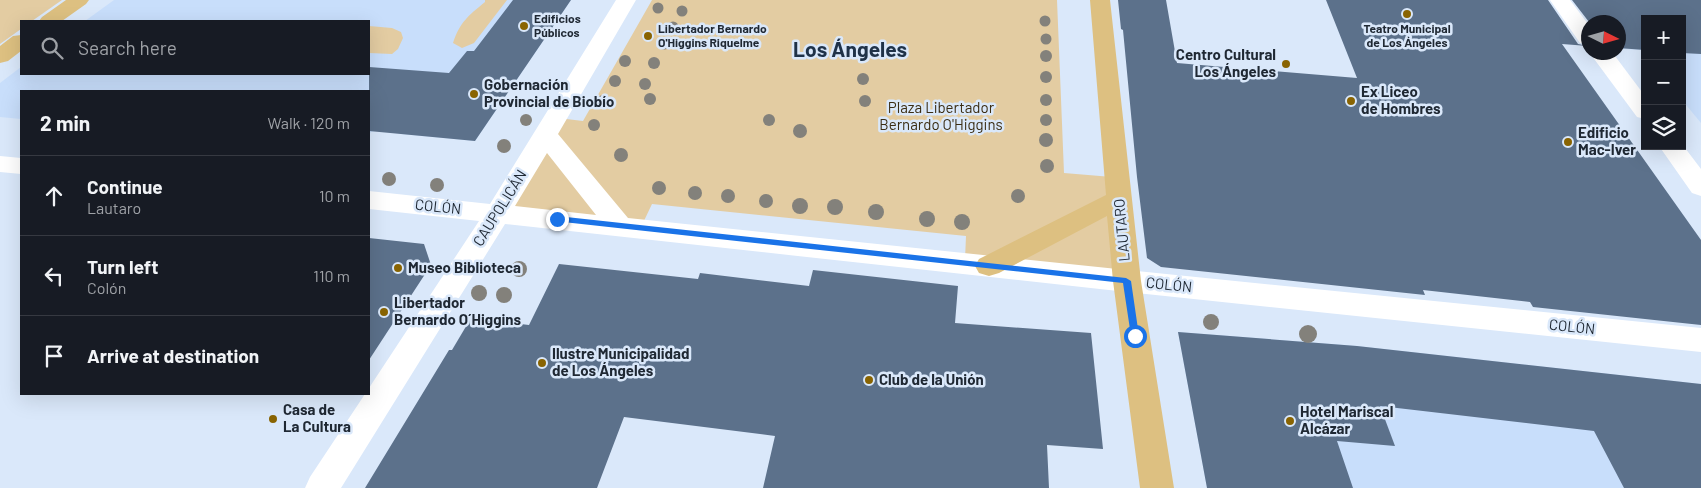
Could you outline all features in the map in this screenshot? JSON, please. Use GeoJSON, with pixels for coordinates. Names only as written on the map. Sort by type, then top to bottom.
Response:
{"type":"FeatureCollection","features":[{"type":"Feature","properties":{"kind":"main road"},"geometry":{"type":"LineString","coordinates":[[50,20],[79,0]]}},
{"type":"Feature","properties":{"kind":"main road","name":"LAUTARO"},"geometry":{"type":"LineString","coordinates":[[1100,0],[1126,281],[1157,488]]}},
{"type":"Feature","properties":{"kind":"main road"},"geometry":{"type":"LineString","coordinates":[[0,56],[20,42]]}},
{"type":"Feature","properties":{"kind":"main road"},"geometry":{"type":"LineString","coordinates":[[989,266],[1119,199]]}},
{"type":"Feature","properties":{"kind":"street","name":"CAUPOLICÁN"},"geometry":{"type":"LineString","coordinates":[[322,488],[498,213],[626,0]]}},
{"type":"Feature","properties":{"kind":"street"},"geometry":{"type":"LineString","coordinates":[[1560,0],[1581,28]]}},
{"type":"Feature","properties":{"kind":"street"},"geometry":{"type":"LineString","coordinates":[[1606,60],[1641,107]]}},
{"type":"Feature","properties":{"kind":"street"},"geometry":{"type":"LineString","coordinates":[[545,134],[619,226]]}},
{"type":"Feature","properties":{"kind":"street"},"geometry":{"type":"LineString","coordinates":[[1674,150],[1701,187]]}},
{"type":"Feature","properties":{"kind":"street"},"geometry":{"type":"LineString","coordinates":[[0,164],[20,166]]}},
{"type":"Feature","properties":{"kind":"street","name":"COLÓN"},"geometry":{"type":"LineString","coordinates":[[370,200],[1701,340]]}},
{"type":"Feature","properties":{"kind":"shaded area"},"geometry":{"type":"Polygon","coordinates":[[[114,0],[571,0],[475,141],[401,134],[390,128],[370,134],[370,90],[20,90],[20,119],[0,117],[0,83],[20,68],[20,75],[370,75],[370,20],[86,20],[114,0]]]}},
{"type":"Feature","properties":{"kind":"shaded area"},"geometry":{"type":"Polygon","coordinates":[[[1585,0],[1701,0],[1701,123],[1686,105],[1686,15],[1641,15],[1641,50],[1626,49],[1626,15],[1597,15],[1585,0]]]}},
{"type":"Feature","properties":{"kind":"shaded area"},"geometry":{"type":"Polygon","coordinates":[[[1178,332],[1357,346],[1701,384],[1701,488],[1207,488],[1178,332]]]}},
{"type":"Feature","properties":{"kind":"green space"},"geometry":{"type":"Polygon","coordinates":[[[0,0],[62,0],[33,20],[20,20],[20,30],[0,44],[0,0]]]}},
{"type":"Feature","properties":{"kind":"green space"},"geometry":{"type":"Polygon","coordinates":[[[485,0],[507,0],[474,43],[462,48],[453,43],[462,24],[485,0]]]}},
{"type":"Feature","properties":{"kind":"green space","name":"Plaza Libertador Bernardo O'Higgins"},"geometry":{"type":"Polygon","coordinates":[[[652,0],[1057,0],[1064,173],[1112,177],[1122,277],[965,260],[966,236],[652,204],[642,225],[504,210],[558,118],[583,121],[652,0]]]}},
{"type":"Feature","properties":{"kind":"green space"},"geometry":{"type":"Polygon","coordinates":[[[370,26],[392,28],[401,32],[403,38],[398,49],[392,54],[370,53],[370,26]]]}},
{"type":"Feature","properties":{"kind":"building"},"geometry":{"type":"Polygon","coordinates":[[[513,0],[571,0],[475,141],[370,131],[370,67],[449,73],[467,51],[474,51],[513,0]]]}},
{"type":"Feature","properties":{"kind":"building"},"geometry":{"type":"Polygon","coordinates":[[[1118,0],[1166,0],[1177,63],[1357,78],[1326,0],[1548,0],[1578,44],[1581,45],[1562,44],[1701,240],[1701,325],[1533,307],[1530,302],[1423,290],[1425,295],[1161,267],[1147,258],[1123,30],[1121,29],[1118,0]]]}},
{"type":"Feature","properties":{"kind":"building"},"geometry":{"type":"Polygon","coordinates":[[[1572,0],[1701,0],[1701,54],[1686,53],[1686,15],[1641,15],[1641,50],[1626,49],[1626,15],[1584,15],[1572,0]]]}},
{"type":"Feature","properties":{"kind":"building","name":"Libertador Bernardo O´Higgins"},"geometry":{"type":"Polygon","coordinates":[[[370,238],[424,244],[431,265],[370,358],[370,238]]]}},
{"type":"Feature","properties":{"kind":"building"},"geometry":{"type":"Polygon","coordinates":[[[559,264],[698,279],[700,273],[809,286],[813,270],[958,286],[955,323],[1091,333],[1103,449],[1047,445],[1049,488],[763,488],[775,436],[624,417],[597,488],[365,488],[449,350],[452,350],[471,318],[529,325],[559,264]]]}},
{"type":"Feature","properties":{"kind":"building"},"geometry":{"type":"Polygon","coordinates":[[[1178,332],[1357,346],[1701,384],[1701,488],[1624,488],[1594,431],[1380,406],[1395,446],[1337,441],[1353,488],[1207,488],[1178,332]]]}},
{"type":"Feature","properties":{"kind":"place","name":"Teatro Municipal de Los Ángeles"},"geometry":{"type":"Point","coordinates":[1407,14]}},
{"type":"Feature","properties":{"kind":"place","name":"Edificios Públicos"},"geometry":{"type":"Point","coordinates":[524,26]}},
{"type":"Feature","properties":{"kind":"place","name":"Libertador Bernardo O'Higgins Riquelme"},"geometry":{"type":"Point","coordinates":[648,36]}},
{"type":"Feature","properties":{"kind":"place","name":"Centro Cultural Los Ángeles"},"geometry":{"type":"Point","coordinates":[1286,64]}},
{"type":"Feature","properties":{"kind":"place","name":"Gobernación Provincial de Biobío"},"geometry":{"type":"Point","coordinates":[474,94]}},
{"type":"Feature","properties":{"kind":"place","name":"Ex Liceo de Hombres"},"geometry":{"type":"Point","coordinates":[1351,101]}},
{"type":"Feature","properties":{"kind":"place","name":"Edificio Mac-Iver"},"geometry":{"type":"Point","coordinates":[1568,142]}},
{"type":"Feature","properties":{"kind":"place","name":"Museo Biblioteca"},"geometry":{"type":"Point","coordinates":[398,268]}},
{"type":"Feature","properties":{"kind":"place","name":"Libertador Bernardo O´Higgins"},"geometry":{"type":"Point","coordinates":[384,312]}},
{"type":"Feature","properties":{"kind":"place","name":"Ilustre Municipalidad de Los Ángeles"},"geometry":{"type":"Point","coordinates":[542,363]}},
{"type":"Feature","properties":{"kind":"place","name":"Club de la Unión"},"geometry":{"type":"Point","coordinates":[869,380]}},
{"type":"Feature","properties":{"kind":"place","name":"Casa de La Cultura"},"geometry":{"type":"Point","coordinates":[273,419]}},
{"type":"Feature","properties":{"kind":"place","name":"Hotel Mariscal Alcázar"},"geometry":{"type":"Point","coordinates":[1290,421]}},
{"type":"Feature","properties":{"kind":"district","name":"Los Ángeles"},"geometry":{"type":"Point","coordinates":[850,50]}},
{"type":"Feature","properties":{"kind":"route"},"geometry":{"type":"LineString","coordinates":[[557,219],[1126,281],[1135,336]]}}]}
